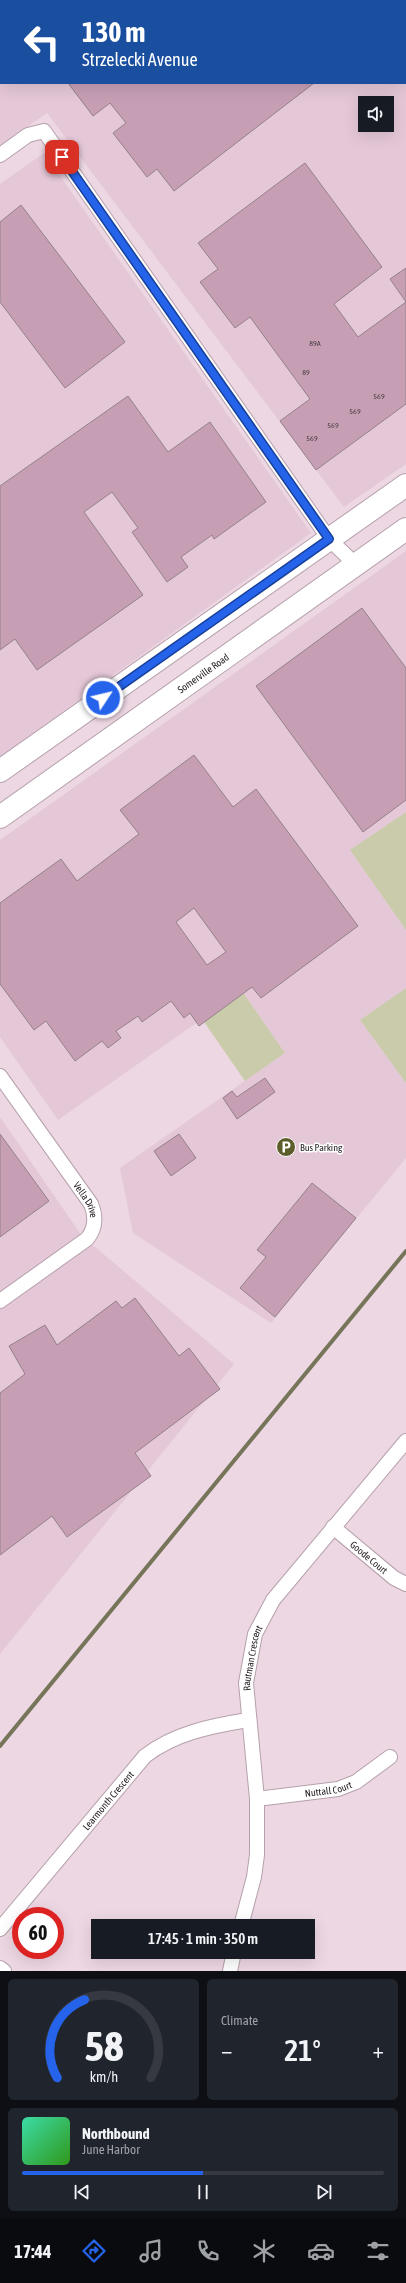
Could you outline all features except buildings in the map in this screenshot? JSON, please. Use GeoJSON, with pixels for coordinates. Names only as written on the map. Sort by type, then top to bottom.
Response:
{"type":"FeatureCollection","features":[{"type":"Feature","properties":{"kind":"main road"},"geometry":{"type":"LineString","coordinates":[[0,771],[406,485]]}},
{"type":"Feature","properties":{"kind":"main road","name":"Somerville Road"},"geometry":{"type":"LineString","coordinates":[[0,817],[406,529]]}},
{"type":"Feature","properties":{"kind":"street"},"geometry":{"type":"LineString","coordinates":[[0,155],[28,135],[44,131],[329,539],[356,565]]}},
{"type":"Feature","properties":{"kind":"street","name":"Vella Drive"},"geometry":{"type":"LineString","coordinates":[[0,1076],[91,1204],[95,1216],[93,1229],[87,1239],[0,1302]]}},
{"type":"Feature","properties":{"kind":"street","name":"Rautman Crescent"},"geometry":{"type":"LineString","coordinates":[[243,1919],[254,1877],[257,1855],[257,1799],[248,1720],[246,1683],[255,1634],[273,1600],[406,1440]]}},
{"type":"Feature","properties":{"kind":"street","name":"Goode Court"},"geometry":{"type":"LineString","coordinates":[[333,1527],[394,1578],[406,1584]]}},
{"type":"Feature","properties":{"kind":"street","name":"Learmonth Crescent"},"geometry":{"type":"LineString","coordinates":[[0,1929],[145,1756],[160,1744],[178,1735],[248,1720]]}},
{"type":"Feature","properties":{"kind":"street","name":"Nuttall Court"},"geometry":{"type":"LineString","coordinates":[[257,1799],[338,1789],[356,1782],[390,1757]]}},
{"type":"Feature","properties":{"kind":"street"},"geometry":{"type":"LineString","coordinates":[[230,1971],[233,1959]]}},
{"type":"Feature","properties":{"kind":"street"},"geometry":{"type":"LineString","coordinates":[[0,1968],[4,1971]]}},
{"type":"Feature","properties":{"kind":"shaded area"},"geometry":{"type":"Polygon","coordinates":[[[0,84],[406,84],[406,464],[344,507],[47,113],[0,146],[0,84]]]}},
{"type":"Feature","properties":{"kind":"shaded area"},"geometry":{"type":"Polygon","coordinates":[[[44,153],[311,533],[0,757],[0,184],[44,153]]]}},
{"type":"Feature","properties":{"kind":"shaded area"},"geometry":{"type":"Polygon","coordinates":[[[406,551],[406,812],[350,850],[406,930],[406,988],[360,1020],[406,1083],[406,1158],[271,1323],[133,1233],[120,1168],[285,1053],[242,991],[58,1120],[0,1037],[0,840],[406,551]]]}},
{"type":"Feature","properties":{"kind":"shaded area"},"geometry":{"type":"Polygon","coordinates":[[[0,1117],[82,1236],[234,1364],[0,1654],[0,1117]]]}},
{"type":"Feature","properties":{"kind":"green space"},"geometry":{"type":"Polygon","coordinates":[[[406,812],[406,930],[350,850],[406,812]]]}},
{"type":"Feature","properties":{"kind":"green space"},"geometry":{"type":"Polygon","coordinates":[[[406,988],[406,1083],[360,1020],[406,988]]]}},
{"type":"Feature","properties":{"kind":"green space"},"geometry":{"type":"Polygon","coordinates":[[[242,991],[285,1053],[245,1081],[202,1019],[242,991]]]}},
{"type":"Feature","properties":{"kind":"waterway"},"geometry":{"type":"LineString","coordinates":[[0,1746],[406,1251]]}},
{"type":"Feature","properties":{"kind":"place","name":"Bus Parking"},"geometry":{"type":"Point","coordinates":[286,1147]}},
{"type":"Feature","properties":{"kind":"route"},"geometry":{"type":"LineString","coordinates":[[62,157],[329,539],[103,698]]}}]}
